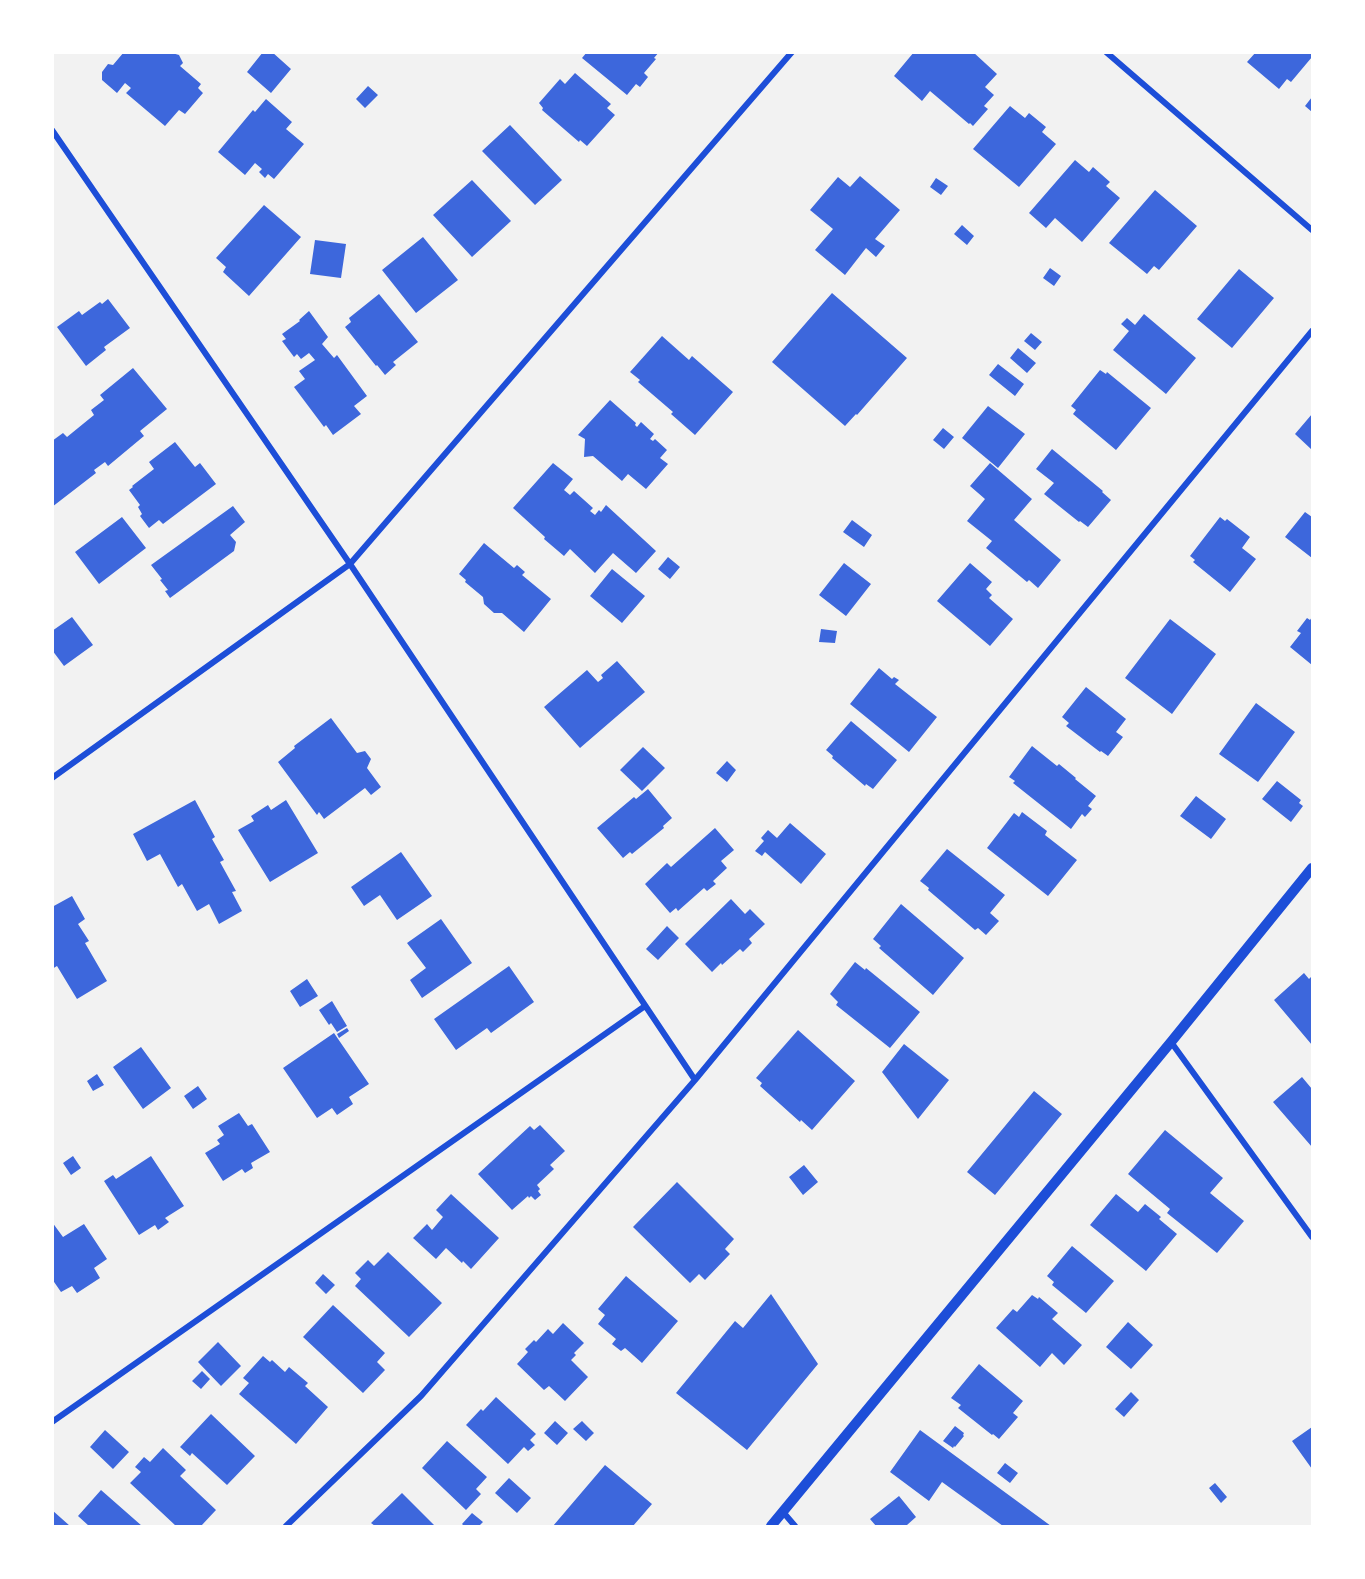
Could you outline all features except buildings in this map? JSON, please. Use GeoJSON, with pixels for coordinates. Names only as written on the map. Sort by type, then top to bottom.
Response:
{"type":"FeatureCollection","features":[{"type":"Feature","properties":{"kind":"street"},"geometry":{"type":"LineString","coordinates":[[52,778],[350,564],[792,52]]}},
{"type":"Feature","properties":{"kind":"street"},"geometry":{"type":"LineString","coordinates":[[1106,52],[1312,230]]}},
{"type":"Feature","properties":{"kind":"street"},"geometry":{"type":"LineString","coordinates":[[52,130],[350,564],[695,1080]]}},
{"type":"Feature","properties":{"kind":"street"},"geometry":{"type":"LineString","coordinates":[[286,1527],[421,1396],[695,1080],[1312,331]]}},
{"type":"Feature","properties":{"kind":"street"},"geometry":{"type":"LineString","coordinates":[[771,1527],[1312,868]]}},
{"type":"Feature","properties":{"kind":"street"},"geometry":{"type":"LineString","coordinates":[[52,1422],[645,1006]]}},
{"type":"Feature","properties":{"kind":"street"},"geometry":{"type":"LineString","coordinates":[[1171,1042],[1312,1237]]}},
{"type":"Feature","properties":{"kind":"street"},"geometry":{"type":"LineString","coordinates":[[783,1512],[795,1527]]}}]}
